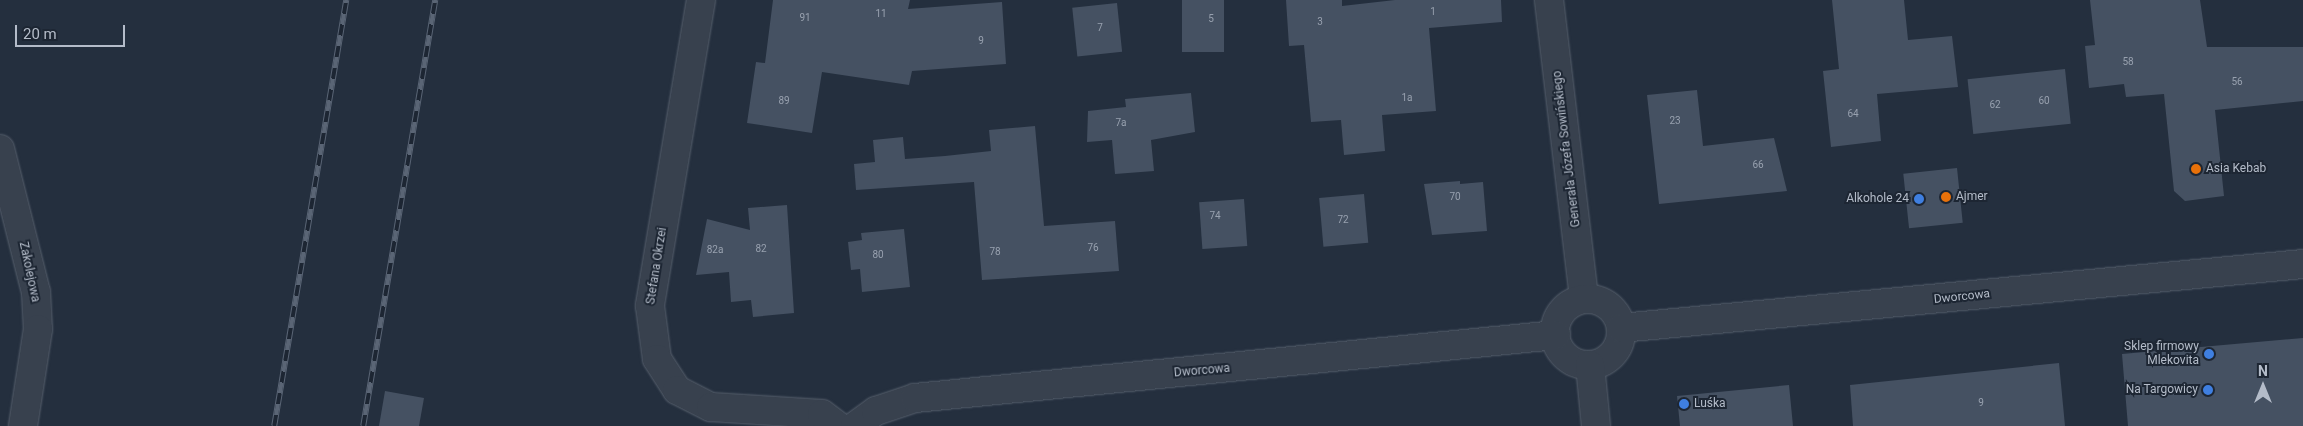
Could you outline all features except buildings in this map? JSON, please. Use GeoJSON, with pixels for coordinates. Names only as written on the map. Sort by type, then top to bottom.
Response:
{"type":"FeatureCollection","features":[{"type":"Feature","properties":{"kind":"street","name":"Stefana Okrzei"},"geometry":{"type":"LineString","coordinates":[[702,0],[650,306],[657,359],[676,390],[711,407],[822,414],[838,426]]}},
{"type":"Feature","properties":{"kind":"street","name":"Generała Józefa Sowińskiego"},"geometry":{"type":"LineString","coordinates":[[1549,0],[1584,299]]}},
{"type":"Feature","properties":{"kind":"street","name":"Zakolejowa"},"geometry":{"type":"LineString","coordinates":[[0,149],[36,292],[37,337],[23,426]]}},
{"type":"Feature","properties":{"kind":"street","name":"Dworcowa"},"geometry":{"type":"LineString","coordinates":[[1621,328],[2303,264]]}},
{"type":"Feature","properties":{"kind":"street"},"geometry":{"type":"LineString","coordinates":[[1584,299],[1604,303],[1616,314],[1621,328],[1613,354],[1598,363],[1590,365],[1570,360],[1558,344],[1556,335],[1556,325],[1566,308],[1584,299]]}},
{"type":"Feature","properties":{"kind":"street","name":"Dworcowa"},"geometry":{"type":"LineString","coordinates":[[856,426],[876,410],[915,398],[1556,335]]}},
{"type":"Feature","properties":{"kind":"street"},"geometry":{"type":"LineString","coordinates":[[1590,365],[1596,426]]}},
{"type":"Feature","properties":{"kind":"railway"},"geometry":{"type":"LineString","coordinates":[[274,426],[346,0]]}},
{"type":"Feature","properties":{"kind":"railway"},"geometry":{"type":"LineString","coordinates":[[363,426],[435,0]]}},
{"type":"Feature","properties":{"kind":"place","name":"Asia Kebab"},"geometry":{"type":"Point","coordinates":[2196,169]}},
{"type":"Feature","properties":{"kind":"place","name":"Ajmer"},"geometry":{"type":"Point","coordinates":[1946,197]}},
{"type":"Feature","properties":{"kind":"place","name":"Alkohole 24"},"geometry":{"type":"Point","coordinates":[1919,199]}},
{"type":"Feature","properties":{"kind":"place","name":"Sklep firmowy Mlekovita"},"geometry":{"type":"Point","coordinates":[2209,354]}},
{"type":"Feature","properties":{"kind":"place","name":"Na Targowicy"},"geometry":{"type":"Point","coordinates":[2208,390]}},
{"type":"Feature","properties":{"kind":"place","name":"Luśka"},"geometry":{"type":"Point","coordinates":[1684,404]}}]}
